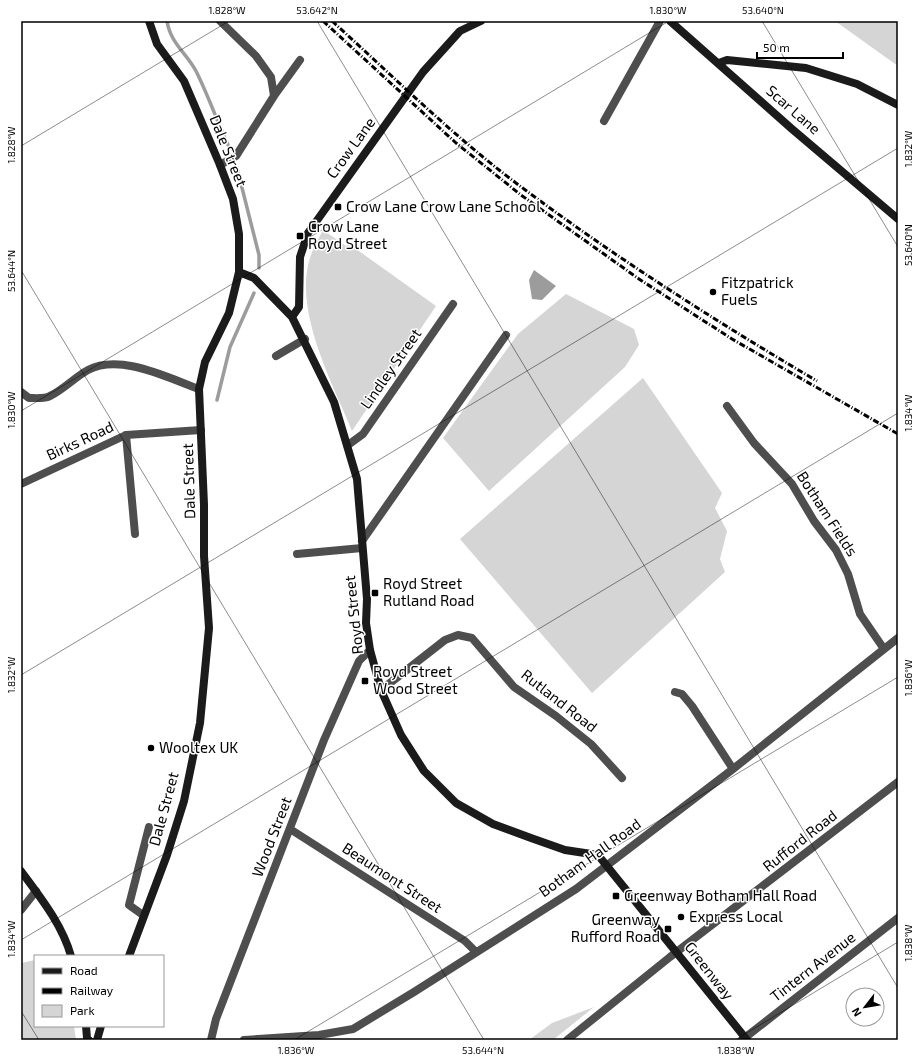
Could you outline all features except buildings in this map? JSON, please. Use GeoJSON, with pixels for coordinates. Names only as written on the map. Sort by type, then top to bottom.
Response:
{"type":"FeatureCollection","features":[{"type":"Feature","properties":{"kind":"street","name":"Dale Street"},"geometry":{"type":"LineString","coordinates":[[129,955],[143,915],[167,855],[184,801],[200,723],[209,628],[204,556],[199,389],[204,362],[228,313],[239,272],[239,234],[233,199],[184,81],[157,44],[149,21]]}},
{"type":"Feature","properties":{"kind":"street"},"geometry":{"type":"LineString","coordinates":[[220,21],[256,56],[271,77],[274,96]]}},
{"type":"Feature","properties":{"kind":"street","name":"Crow Lane"},"geometry":{"type":"LineString","coordinates":[[292,317],[299,307],[300,257],[308,233],[423,72],[460,31],[481,21]]}},
{"type":"Feature","properties":{"kind":"street"},"geometry":{"type":"LineString","coordinates":[[604,121],[660,21]]}},
{"type":"Feature","properties":{"kind":"street","name":"Scar Lane"},"geometry":{"type":"LineString","coordinates":[[670,21],[798,134],[898,219]]}},
{"type":"Feature","properties":{"kind":"street"},"geometry":{"type":"LineString","coordinates":[[220,165],[236,156],[274,96],[300,60]]}},
{"type":"Feature","properties":{"kind":"street"},"geometry":{"type":"LineString","coordinates":[[719,63],[727,60],[806,68],[857,84],[898,105]]}},
{"type":"Feature","properties":{"kind":"street","name":"Royd Street"},"geometry":{"type":"LineString","coordinates":[[239,272],[254,278],[292,317],[334,402],[357,479],[367,599],[366,623],[370,650],[381,690],[401,735],[424,771],[456,803],[493,824],[565,850],[598,855],[606,865]]}},
{"type":"Feature","properties":{"kind":"street","name":"Lindley Street"},"geometry":{"type":"LineString","coordinates":[[348,445],[363,434],[453,304]]}},
{"type":"Feature","properties":{"kind":"street"},"geometry":{"type":"LineString","coordinates":[[297,554],[362,544],[506,335]]}},
{"type":"Feature","properties":{"kind":"street"},"geometry":{"type":"LineString","coordinates":[[276,356],[304,340]]}},
{"type":"Feature","properties":{"kind":"street"},"geometry":{"type":"LineString","coordinates":[[21,392],[29,398],[50,396],[68,382],[90,369],[113,363],[147,370],[199,389]]}},
{"type":"Feature","properties":{"kind":"street","name":"Botham Fields"},"geometry":{"type":"LineString","coordinates":[[727,406],[754,443],[792,484],[814,521],[836,550],[848,574],[860,614],[884,649]]}},
{"type":"Feature","properties":{"kind":"street","name":"Birks Road"},"geometry":{"type":"LineString","coordinates":[[21,484],[126,435],[201,430]]}},
{"type":"Feature","properties":{"kind":"street"},"geometry":{"type":"LineString","coordinates":[[126,435],[135,534]]}},
{"type":"Feature","properties":{"kind":"street","name":"Rutland Road"},"geometry":{"type":"LineString","coordinates":[[381,690],[445,640],[458,635],[472,638],[514,687],[556,716],[591,744],[622,778]]}},
{"type":"Feature","properties":{"kind":"street","name":"Botham Hall Road"},"geometry":{"type":"LineString","coordinates":[[244,1040],[319,1035],[353,1029],[576,889],[733,769],[898,638]]}},
{"type":"Feature","properties":{"kind":"street","name":"Wood Street"},"geometry":{"type":"LineString","coordinates":[[211,1040],[216,1019],[324,740],[359,661],[370,650]]}},
{"type":"Feature","properties":{"kind":"street"},"geometry":{"type":"LineString","coordinates":[[675,692],[682,694],[692,706],[733,769]]}},
{"type":"Feature","properties":{"kind":"street","name":"Rufford Road"},"geometry":{"type":"LineString","coordinates":[[567,1040],[898,782]]}},
{"type":"Feature","properties":{"kind":"street"},"geometry":{"type":"LineString","coordinates":[[143,915],[129,905],[149,827]]}},
{"type":"Feature","properties":{"kind":"street","name":"Beaumont Street"},"geometry":{"type":"LineString","coordinates":[[290,829],[466,942],[476,952]]}},
{"type":"Feature","properties":{"kind":"street","name":"Greenway"},"geometry":{"type":"LineString","coordinates":[[606,865],[744,1039]]}},
{"type":"Feature","properties":{"kind":"street"},"geometry":{"type":"LineString","coordinates":[[21,871],[51,912],[68,946],[71,955]]}},
{"type":"Feature","properties":{"kind":"street"},"geometry":{"type":"LineString","coordinates":[[21,910],[36,891]]}},
{"type":"Feature","properties":{"kind":"street","name":"Tintern Avenue"},"geometry":{"type":"LineString","coordinates":[[744,1039],[898,918]]}},
{"type":"Feature","properties":{"kind":"street"},"geometry":{"type":"LineString","coordinates":[[86,1027],[87,1038],[89,1040]]}},
{"type":"Feature","properties":{"kind":"street"},"geometry":{"type":"LineString","coordinates":[[97,1040],[101,1027]]}},
{"type":"Feature","properties":{"kind":"green space"},"geometry":{"type":"Polygon","coordinates":[[[835,21],[898,21],[898,66],[835,21]]]}},
{"type":"Feature","properties":{"kind":"green space"},"geometry":{"type":"Polygon","coordinates":[[[323,230],[346,246],[349,244],[436,306],[352,431],[318,348],[311,325],[307,303],[306,282],[309,261],[313,249],[323,230]]]}},
{"type":"Feature","properties":{"kind":"green space"},"geometry":{"type":"Polygon","coordinates":[[[566,294],[634,329],[639,345],[625,367],[489,491],[443,438],[518,334],[566,294]]]}},
{"type":"Feature","properties":{"kind":"green space"},"geometry":{"type":"Polygon","coordinates":[[[643,378],[722,493],[715,508],[727,531],[720,559],[725,572],[592,693],[460,539],[643,378]]]}},
{"type":"Feature","properties":{"kind":"green space"},"geometry":{"type":"Polygon","coordinates":[[[34,960],[34,1027],[74,1027],[76,1040],[21,1040],[21,963],[34,960]]]}},
{"type":"Feature","properties":{"kind":"green space"},"geometry":{"type":"Polygon","coordinates":[[[594,1007],[553,1040],[529,1040],[552,1023],[594,1007]]]}},
{"type":"Feature","properties":{"kind":"shaded area"},"geometry":{"type":"Polygon","coordinates":[[[534,270],[556,286],[542,300],[532,299],[529,280],[534,270]]]}},
{"type":"Feature","properties":{"kind":"waterway"},"geometry":{"type":"LineString","coordinates":[[167,21],[171,35],[196,71],[205,89],[228,145]]}},
{"type":"Feature","properties":{"kind":"waterway"},"geometry":{"type":"LineString","coordinates":[[237,168],[259,255],[259,268]]}},
{"type":"Feature","properties":{"kind":"waterway"},"geometry":{"type":"LineString","coordinates":[[217,400],[230,347],[254,293]]}},
{"type":"Feature","properties":{"kind":"railway"},"geometry":{"type":"LineString","coordinates":[[323,21],[456,143],[521,195],[639,279],[732,339],[898,434]]}},
{"type":"Feature","properties":{"kind":"railway"},"geometry":{"type":"LineString","coordinates":[[332,21],[474,150],[559,215],[668,289],[817,381]]}},
{"type":"Feature","properties":{"kind":"place","name":"Crow Lane Crow Lane School"},"geometry":{"type":"Point","coordinates":[338,207]}},
{"type":"Feature","properties":{"kind":"place","name":"Crow Lane Royd Street"},"geometry":{"type":"Point","coordinates":[300,236]}},
{"type":"Feature","properties":{"kind":"place","name":"Fitzpatrick Fuels"},"geometry":{"type":"Point","coordinates":[713,292]}},
{"type":"Feature","properties":{"kind":"place","name":"Royd Street Rutland Road"},"geometry":{"type":"Point","coordinates":[375,593]}},
{"type":"Feature","properties":{"kind":"place","name":"Royd Street Wood Street"},"geometry":{"type":"Point","coordinates":[365,681]}},
{"type":"Feature","properties":{"kind":"place","name":"Wooltex UK"},"geometry":{"type":"Point","coordinates":[151,748]}},
{"type":"Feature","properties":{"kind":"place","name":"Greenway Botham Hall Road"},"geometry":{"type":"Point","coordinates":[616,896]}},
{"type":"Feature","properties":{"kind":"place","name":"Express Local"},"geometry":{"type":"Point","coordinates":[681,917]}},
{"type":"Feature","properties":{"kind":"place","name":"Greenway Rufford Road"},"geometry":{"type":"Point","coordinates":[668,929]}}]}
